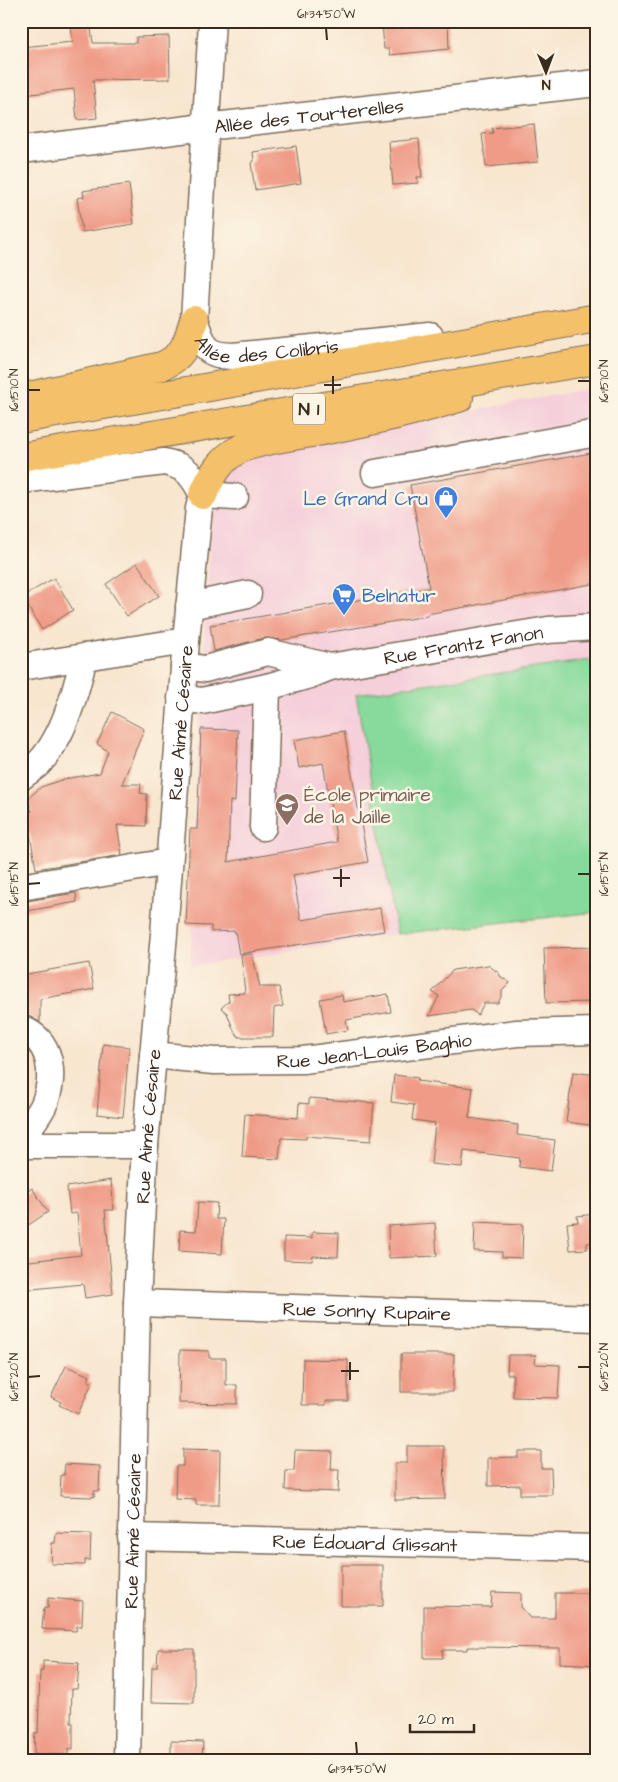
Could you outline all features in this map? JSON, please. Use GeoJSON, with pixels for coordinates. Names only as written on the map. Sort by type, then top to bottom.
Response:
{"type":"FeatureCollection","features":[{"type":"Feature","properties":{"kind":"highway","name":"N 1"},"geometry":{"type":"LineString","coordinates":[[21,419],[597,318]]}},
{"type":"Feature","properties":{"kind":"highway"},"geometry":{"type":"LineString","coordinates":[[21,398],[162,366],[175,360],[183,351],[194,320]]}},
{"type":"Feature","properties":{"kind":"highway","name":"N 1"},"geometry":{"type":"LineString","coordinates":[[21,457],[597,360]]}},
{"type":"Feature","properties":{"kind":"highway"},"geometry":{"type":"LineString","coordinates":[[203,495],[210,478],[217,468],[230,455],[240,449],[274,440],[376,421],[423,409],[551,368]]}},
{"type":"Feature","properties":{"kind":"street","name":"Allée des Colibris"},"geometry":{"type":"LineString","coordinates":[[212,21],[194,320],[204,347],[215,354],[233,356],[597,318]]}},
{"type":"Feature","properties":{"kind":"street","name":"Allée des Tourterelles"},"geometry":{"type":"LineString","coordinates":[[21,150],[205,127],[597,83]]}},
{"type":"Feature","properties":{"kind":"street"},"geometry":{"type":"LineString","coordinates":[[375,473],[597,433]]}},
{"type":"Feature","properties":{"kind":"street"},"geometry":{"type":"LineString","coordinates":[[21,480],[164,462],[187,471],[194,478],[203,495],[235,497]]}},
{"type":"Feature","properties":{"kind":"street","name":"Rue Aimé Césaire"},"geometry":{"type":"LineString","coordinates":[[127,1761],[137,1303],[145,1145],[189,606],[199,508],[203,495]]}},
{"type":"Feature","properties":{"kind":"street"},"geometry":{"type":"LineString","coordinates":[[189,606],[248,594]]}},
{"type":"Feature","properties":{"kind":"street","name":"Rue Frantz Fanon"},"geometry":{"type":"LineString","coordinates":[[181,698],[202,701],[268,687],[330,667],[548,630],[597,627]]}},
{"type":"Feature","properties":{"kind":"street"},"geometry":{"type":"LineString","coordinates":[[21,667],[186,640]]}},
{"type":"Feature","properties":{"kind":"street","name":"Rue Frantz Fanon"},"geometry":{"type":"LineString","coordinates":[[184,666],[205,669],[268,652],[330,667]]}},
{"type":"Feature","properties":{"kind":"street"},"geometry":{"type":"LineString","coordinates":[[21,777],[40,762],[59,733],[76,688],[84,657]]}},
{"type":"Feature","properties":{"kind":"street"},"geometry":{"type":"LineString","coordinates":[[263,827],[268,687]]}},
{"type":"Feature","properties":{"kind":"street"},"geometry":{"type":"LineString","coordinates":[[21,886],[169,862]]}},
{"type":"Feature","properties":{"kind":"street"},"geometry":{"type":"LineString","coordinates":[[21,1028],[36,1037],[43,1047],[51,1072],[45,1102],[21,1138]]}},
{"type":"Feature","properties":{"kind":"street","name":"Rue Jean-Louis Baghio"},"geometry":{"type":"LineString","coordinates":[[153,1056],[214,1062],[303,1060],[517,1033],[597,1031]]}},
{"type":"Feature","properties":{"kind":"street"},"geometry":{"type":"LineString","coordinates":[[21,1145],[145,1145]]}},
{"type":"Feature","properties":{"kind":"street","name":"Rue Sonny Rupaire"},"geometry":{"type":"LineString","coordinates":[[137,1303],[597,1318]]}},
{"type":"Feature","properties":{"kind":"street","name":"Rue Édouard Glissant"},"geometry":{"type":"LineString","coordinates":[[131,1537],[597,1548]]}},
{"type":"Feature","properties":{"kind":"shaded area"},"geometry":{"type":"Polygon","coordinates":[[[597,387],[597,659],[356,694],[397,934],[191,966],[199,718],[214,479],[248,454],[597,387]]]}},
{"type":"Feature","properties":{"kind":"green space"},"geometry":{"type":"Polygon","coordinates":[[[597,659],[597,912],[397,934],[356,694],[597,659]]]}},
{"type":"Feature","properties":{"kind":"building"},"geometry":{"type":"Polygon","coordinates":[[[70,21],[90,21],[93,43],[136,43],[136,37],[169,36],[170,79],[93,80],[97,118],[77,120],[74,89],[23,95],[21,47],[73,42],[70,21]]]}},
{"type":"Feature","properties":{"kind":"building"},"geometry":{"type":"Polygon","coordinates":[[[382,21],[448,21],[449,49],[390,55],[389,49],[384,49],[382,21]]]}},
{"type":"Feature","properties":{"kind":"building"},"geometry":{"type":"Polygon","coordinates":[[[534,124],[538,162],[486,167],[482,134],[493,133],[492,128],[534,124]]]}},
{"type":"Feature","properties":{"kind":"building"},"geometry":{"type":"Polygon","coordinates":[[[419,139],[422,177],[417,177],[418,183],[393,185],[389,142],[419,139]]]}},
{"type":"Feature","properties":{"kind":"building"},"geometry":{"type":"Polygon","coordinates":[[[296,146],[301,183],[255,190],[251,163],[254,161],[253,152],[296,146]]]}},
{"type":"Feature","properties":{"kind":"building"},"geometry":{"type":"Polygon","coordinates":[[[129,184],[134,224],[82,232],[77,198],[84,197],[83,191],[129,184]]]}},
{"type":"Feature","properties":{"kind":"building"},"geometry":{"type":"Polygon","coordinates":[[[597,452],[597,583],[427,614],[427,616],[282,640],[264,638],[214,651],[210,625],[429,588],[410,485],[597,452]]]}},
{"type":"Feature","properties":{"kind":"building"},"geometry":{"type":"Polygon","coordinates":[[[137,563],[159,596],[127,616],[106,584],[137,563]]]}},
{"type":"Feature","properties":{"kind":"building"},"geometry":{"type":"Polygon","coordinates":[[[54,578],[73,610],[42,630],[22,597],[54,578]]]}},
{"type":"Feature","properties":{"kind":"building"},"geometry":{"type":"Polygon","coordinates":[[[112,712],[144,729],[122,784],[141,784],[140,793],[147,794],[146,826],[117,825],[122,855],[36,869],[30,834],[21,837],[21,815],[32,811],[27,799],[41,787],[64,779],[100,773],[108,751],[97,744],[112,712]]]}},
{"type":"Feature","properties":{"kind":"building"},"geometry":{"type":"Polygon","coordinates":[[[201,729],[238,730],[235,802],[230,801],[228,862],[337,842],[323,763],[299,768],[294,740],[344,731],[368,862],[293,875],[301,920],[380,908],[384,931],[239,954],[235,931],[211,932],[211,926],[186,925],[190,829],[197,829],[201,729]]]}},
{"type":"Feature","properties":{"kind":"building"},"geometry":{"type":"Polygon","coordinates":[[[76,893],[77,902],[21,912],[21,902],[76,893]]]}},
{"type":"Feature","properties":{"kind":"building"},"geometry":{"type":"Polygon","coordinates":[[[597,947],[597,1002],[546,1003],[544,948],[597,947]]]}},
{"type":"Feature","properties":{"kind":"building"},"geometry":{"type":"Polygon","coordinates":[[[252,954],[260,987],[279,987],[283,1006],[274,1008],[273,1037],[239,1037],[234,1031],[227,1013],[221,1008],[229,1001],[228,994],[245,993],[241,955],[252,954]]]}},
{"type":"Feature","properties":{"kind":"building"},"geometry":{"type":"Polygon","coordinates":[[[89,963],[94,989],[40,999],[40,1022],[27,1015],[21,975],[89,963]]]}},
{"type":"Feature","properties":{"kind":"building"},"geometry":{"type":"Polygon","coordinates":[[[488,965],[510,983],[502,991],[498,1003],[484,1003],[478,1015],[471,1010],[429,1016],[439,996],[432,992],[453,970],[488,965]]]}},
{"type":"Feature","properties":{"kind":"building"},"geometry":{"type":"Polygon","coordinates":[[[388,994],[391,1012],[346,1020],[348,1030],[326,1034],[320,999],[342,995],[343,1002],[388,994]]]}},
{"type":"Feature","properties":{"kind":"building"},"geometry":{"type":"Polygon","coordinates":[[[103,1044],[129,1047],[123,1117],[97,1114],[103,1044]]]}},
{"type":"Feature","properties":{"kind":"building"},"geometry":{"type":"Polygon","coordinates":[[[573,1072],[597,1075],[597,1126],[566,1122],[573,1072]]]}},
{"type":"Feature","properties":{"kind":"building"},"geometry":{"type":"Polygon","coordinates":[[[394,1075],[418,1078],[417,1081],[473,1088],[469,1118],[518,1125],[517,1135],[555,1140],[551,1171],[519,1167],[520,1158],[464,1151],[462,1167],[431,1164],[435,1123],[412,1120],[414,1105],[391,1102],[394,1075]]]}},
{"type":"Feature","properties":{"kind":"building"},"geometry":{"type":"Polygon","coordinates":[[[309,1098],[374,1103],[371,1141],[306,1136],[306,1139],[281,1138],[279,1159],[242,1157],[245,1114],[298,1118],[299,1103],[309,1104],[309,1098]]]}},
{"type":"Feature","properties":{"kind":"building"},"geometry":{"type":"Polygon","coordinates":[[[111,1180],[114,1210],[105,1210],[113,1294],[85,1298],[83,1284],[22,1290],[21,1262],[81,1255],[77,1213],[70,1214],[67,1187],[111,1180]]]}},
{"type":"Feature","properties":{"kind":"building"},"geometry":{"type":"Polygon","coordinates":[[[32,1188],[48,1212],[21,1230],[21,1195],[32,1188]]]}},
{"type":"Feature","properties":{"kind":"building"},"geometry":{"type":"Polygon","coordinates":[[[198,1202],[217,1203],[216,1219],[224,1219],[222,1254],[179,1251],[180,1230],[196,1231],[198,1202]]]}},
{"type":"Feature","properties":{"kind":"building"},"geometry":{"type":"Polygon","coordinates":[[[597,1214],[597,1242],[587,1243],[587,1249],[570,1250],[567,1223],[578,1222],[577,1216],[597,1214]]]}},
{"type":"Feature","properties":{"kind":"building"},"geometry":{"type":"Polygon","coordinates":[[[475,1222],[523,1224],[522,1258],[502,1257],[502,1252],[474,1251],[475,1222]]]}},
{"type":"Feature","properties":{"kind":"building"},"geometry":{"type":"Polygon","coordinates":[[[435,1223],[437,1256],[389,1258],[388,1226],[435,1223]]]}},
{"type":"Feature","properties":{"kind":"building"},"geometry":{"type":"Polygon","coordinates":[[[312,1232],[339,1233],[338,1257],[313,1256],[312,1261],[284,1260],[284,1237],[312,1238],[312,1232]]]}},
{"type":"Feature","properties":{"kind":"building"},"geometry":{"type":"Polygon","coordinates":[[[180,1350],[209,1351],[209,1358],[226,1358],[226,1385],[237,1385],[237,1404],[179,1403],[180,1350]]]}},
{"type":"Feature","properties":{"kind":"building"},"geometry":{"type":"Polygon","coordinates":[[[401,1354],[454,1354],[453,1392],[401,1392],[401,1354]]]}},
{"type":"Feature","properties":{"kind":"building"},"geometry":{"type":"Polygon","coordinates":[[[508,1355],[536,1355],[535,1364],[560,1365],[558,1398],[513,1397],[513,1374],[507,1374],[508,1355]]]}},
{"type":"Feature","properties":{"kind":"building"},"geometry":{"type":"Polygon","coordinates":[[[303,1359],[348,1360],[348,1401],[326,1401],[326,1405],[302,1405],[303,1359]]]}},
{"type":"Feature","properties":{"kind":"building"},"geometry":{"type":"Polygon","coordinates":[[[66,1366],[90,1376],[88,1381],[92,1383],[78,1414],[59,1405],[61,1402],[51,1397],[66,1366]]]}},
{"type":"Feature","properties":{"kind":"building"},"geometry":{"type":"Polygon","coordinates":[[[407,1446],[444,1446],[445,1499],[395,1500],[395,1463],[407,1463],[407,1446]]]}},
{"type":"Feature","properties":{"kind":"building"},"geometry":{"type":"Polygon","coordinates":[[[183,1449],[220,1450],[219,1505],[196,1505],[196,1500],[175,1499],[176,1466],[183,1466],[183,1449]]]}},
{"type":"Feature","properties":{"kind":"building"},"geometry":{"type":"Polygon","coordinates":[[[295,1450],[332,1451],[331,1470],[339,1470],[338,1492],[285,1490],[286,1471],[294,1471],[295,1450]]]}},
{"type":"Feature","properties":{"kind":"building"},"geometry":{"type":"Polygon","coordinates":[[[518,1451],[541,1451],[541,1468],[551,1468],[552,1495],[520,1495],[520,1485],[488,1486],[488,1458],[518,1457],[518,1451]]]}},
{"type":"Feature","properties":{"kind":"building"},"geometry":{"type":"Polygon","coordinates":[[[65,1464],[100,1466],[99,1491],[94,1491],[94,1497],[60,1496],[61,1475],[64,1475],[65,1464]]]}},
{"type":"Feature","properties":{"kind":"building"},"geometry":{"type":"Polygon","coordinates":[[[56,1533],[91,1534],[90,1560],[85,1560],[85,1565],[51,1564],[52,1543],[55,1543],[56,1533]]]}},
{"type":"Feature","properties":{"kind":"building"},"geometry":{"type":"Polygon","coordinates":[[[341,1565],[383,1565],[383,1606],[341,1606],[341,1565]]]}},
{"type":"Feature","properties":{"kind":"building"},"geometry":{"type":"Polygon","coordinates":[[[492,1592],[521,1593],[521,1607],[531,1618],[555,1618],[555,1593],[597,1593],[597,1665],[560,1663],[560,1648],[467,1647],[467,1650],[442,1650],[443,1658],[424,1658],[424,1606],[491,1607],[492,1592]]]}},
{"type":"Feature","properties":{"kind":"building"},"geometry":{"type":"Polygon","coordinates":[[[48,1598],[83,1601],[82,1626],[77,1626],[76,1631],[42,1629],[44,1608],[48,1608],[48,1598]]]}},
{"type":"Feature","properties":{"kind":"building"},"geometry":{"type":"Polygon","coordinates":[[[158,1649],[194,1649],[194,1703],[151,1702],[152,1667],[157,1667],[158,1649]]]}},
{"type":"Feature","properties":{"kind":"building"},"geometry":{"type":"Polygon","coordinates":[[[43,1661],[79,1663],[77,1689],[72,1689],[71,1723],[73,1723],[73,1749],[68,1749],[68,1755],[34,1754],[35,1733],[38,1733],[40,1671],[43,1671],[43,1661]]]}},
{"type":"Feature","properties":{"kind":"building"},"geometry":{"type":"Polygon","coordinates":[[[171,1741],[203,1742],[202,1761],[171,1761],[171,1741]]]}},
{"type":"Feature","properties":{"kind":"place","name":"Le Grand Cru"},"geometry":{"type":"Point","coordinates":[446,519]}},
{"type":"Feature","properties":{"kind":"place","name":"Belnatur"},"geometry":{"type":"Point","coordinates":[344,616]}},
{"type":"Feature","properties":{"kind":"place","name":"École primaire de la Jaille"},"geometry":{"type":"Point","coordinates":[287,826]}}]}
